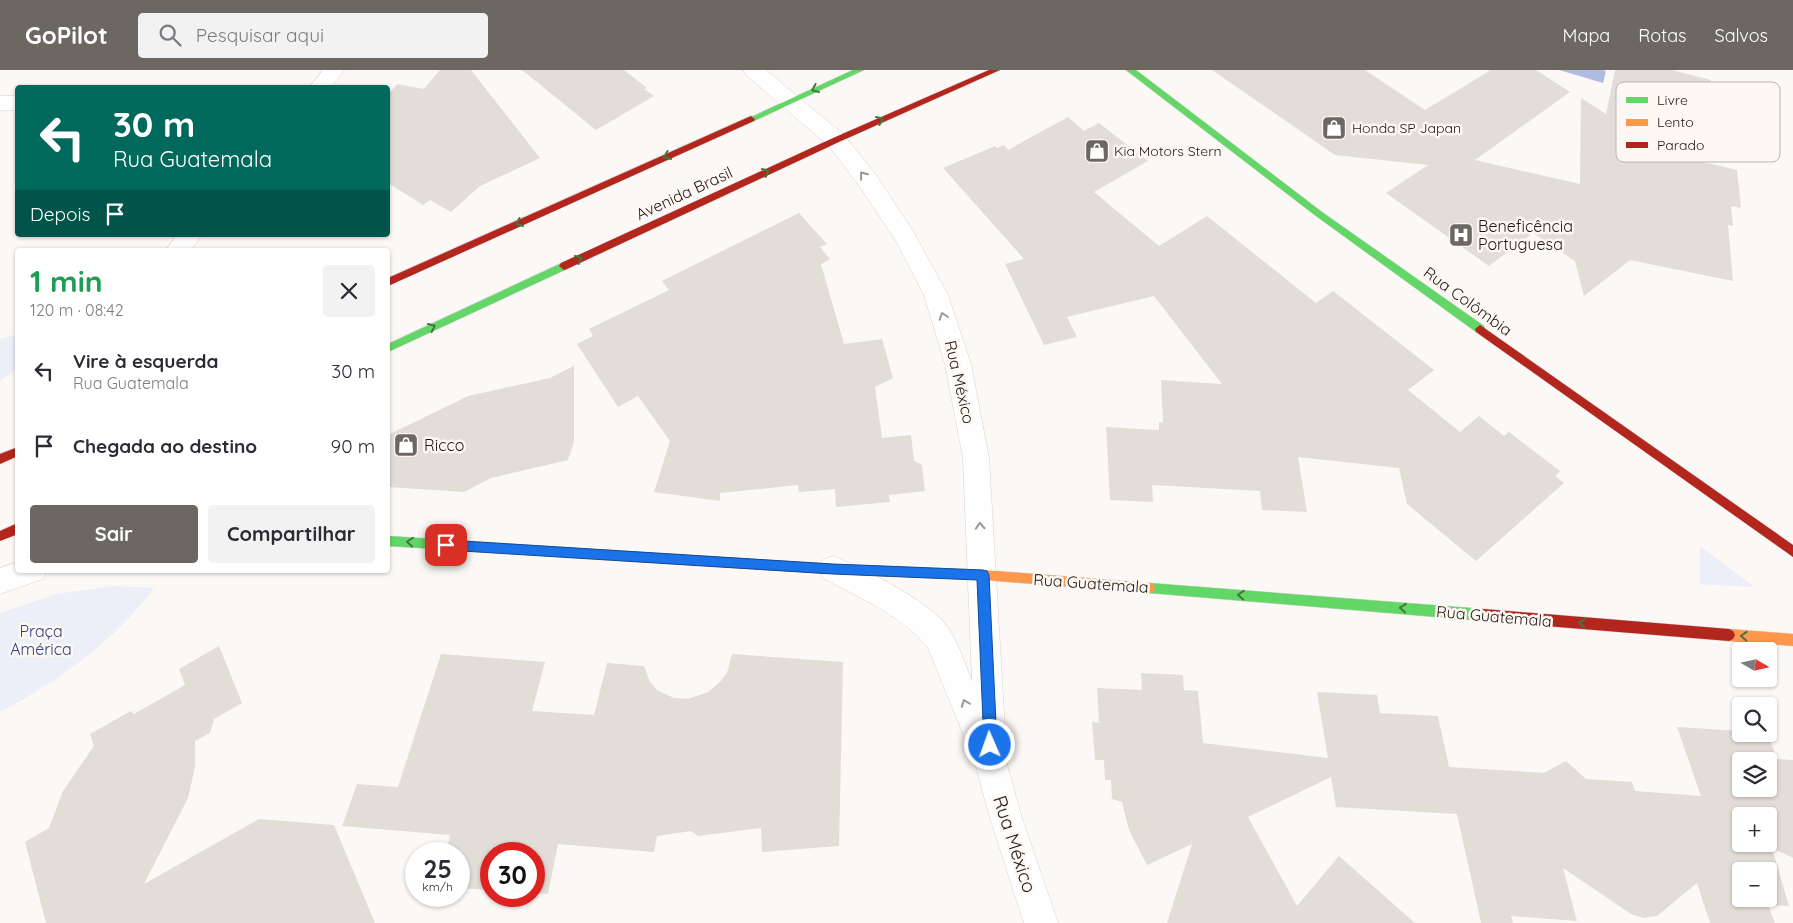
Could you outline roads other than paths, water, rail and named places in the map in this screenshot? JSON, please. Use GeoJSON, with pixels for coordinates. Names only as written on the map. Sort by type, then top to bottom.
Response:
{"type":"FeatureCollection","features":[{"type":"Feature","properties":{"kind":"main road"},"geometry":{"type":"LineString","coordinates":[[390,281],[860,70]]}},
{"type":"Feature","properties":{"kind":"main road","name":"Avenida Brasil"},"geometry":{"type":"LineString","coordinates":[[390,347],[836,140],[996,70]]}},
{"type":"Feature","properties":{"kind":"main road","name":"Rua Colômbia"},"geometry":{"type":"LineString","coordinates":[[1130,70],[1319,214],[1793,552]]}},
{"type":"Feature","properties":{"kind":"main road"},"geometry":{"type":"LineString","coordinates":[[0,459],[15,452]]}},
{"type":"Feature","properties":{"kind":"main road"},"geometry":{"type":"LineString","coordinates":[[0,536],[15,529]]}},
{"type":"Feature","properties":{"kind":"main road","name":"Rua Guatemala"},"geometry":{"type":"LineString","coordinates":[[390,541],[833,569],[983,575],[1793,640]]}},
{"type":"Feature","properties":{"kind":"street"},"geometry":{"type":"LineString","coordinates":[[322,85],[334,70]]}},
{"type":"Feature","properties":{"kind":"street","name":"Rua México"},"geometry":{"type":"LineString","coordinates":[[753,70],[836,140],[868,181],[905,237],[936,295],[958,364],[976,458],[991,764]]}},
{"type":"Feature","properties":{"kind":"street"},"geometry":{"type":"LineString","coordinates":[[0,103],[15,103]]}},
{"type":"Feature","properties":{"kind":"street"},"geometry":{"type":"LineString","coordinates":[[180,248],[188,237]]}},
{"type":"Feature","properties":{"kind":"street","name":"Rua México"},"geometry":{"type":"LineString","coordinates":[[833,569],[910,611],[927,624],[940,640],[991,764],[1041,923]]}},
{"type":"Feature","properties":{"kind":"street"},"geometry":{"type":"LineString","coordinates":[[0,581],[24,573]]}},
{"type":"Feature","properties":{"kind":"water"},"geometry":{"type":"Polygon","coordinates":[[[1559,70],[1602,70],[1606,71],[1603,83],[1559,70]]]}},
{"type":"Feature","properties":{"kind":"place","name":"Honda SP Japan"},"geometry":{"type":"Point","coordinates":[1334,128]}},
{"type":"Feature","properties":{"kind":"place","name":"Kia Motors Stern"},"geometry":{"type":"Point","coordinates":[1097,151]}},
{"type":"Feature","properties":{"kind":"place","name":"Beneficência Portuguesa"},"geometry":{"type":"Point","coordinates":[1461,235]}},
{"type":"Feature","properties":{"kind":"place","name":"Ricco"},"geometry":{"type":"Point","coordinates":[406,445]}},
{"type":"Feature","properties":{"kind":"park label","name":"Praça América"},"geometry":{"type":"Point","coordinates":[41,640]}}]}
